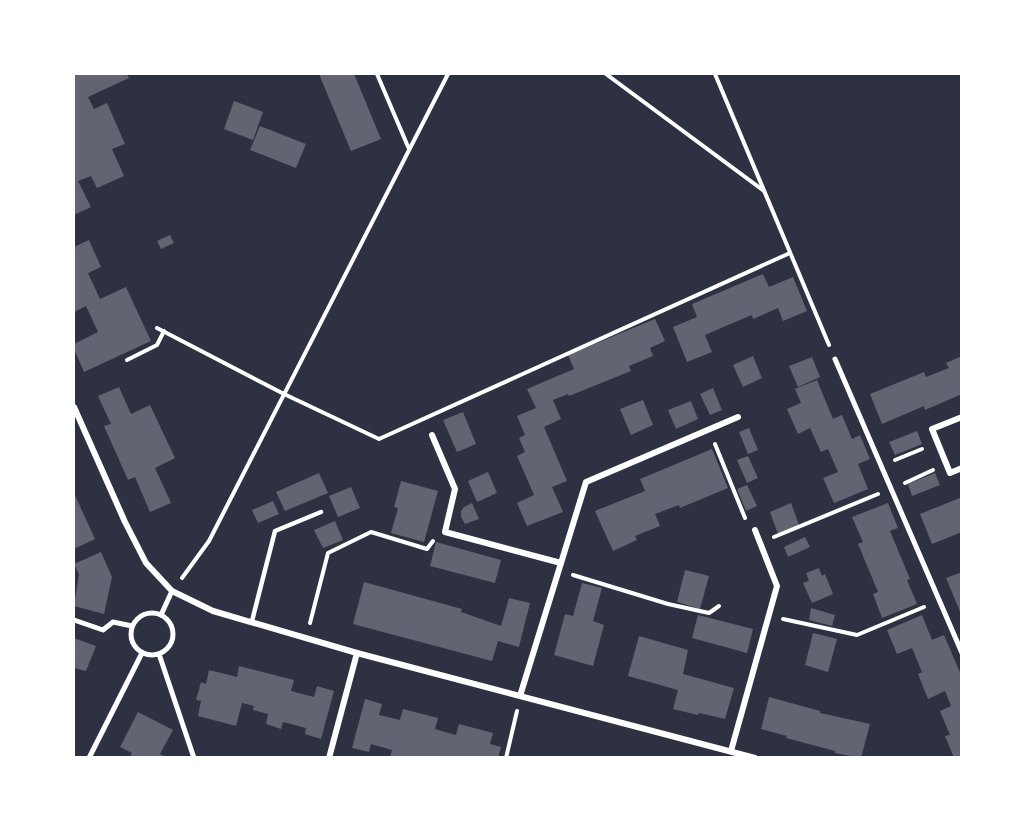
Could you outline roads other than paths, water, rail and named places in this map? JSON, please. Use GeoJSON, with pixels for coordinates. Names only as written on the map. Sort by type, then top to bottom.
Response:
{"type":"FeatureCollection","features":[{"type":"Feature","properties":{"kind":"street"},"geometry":{"type":"LineString","coordinates":[[835,359],[962,653]]}},
{"type":"Feature","properties":{"kind":"street"},"geometry":{"type":"LineString","coordinates":[[74,407],[138,548],[146,563],[172,591],[213,611],[357,653],[755,758]]}},
{"type":"Feature","properties":{"kind":"street"},"geometry":{"type":"LineString","coordinates":[[520,696],[586,482],[738,417]]}},
{"type":"Feature","properties":{"kind":"street"},"geometry":{"type":"LineString","coordinates":[[962,417],[932,429],[950,473],[962,468]]}},
{"type":"Feature","properties":{"kind":"street"},"geometry":{"type":"LineString","coordinates":[[432,435],[454,489],[445,532],[560,567]]}},
{"type":"Feature","properties":{"kind":"street"},"geometry":{"type":"LineString","coordinates":[[731,751],[777,586],[755,530]]}},
{"type":"Feature","properties":{"kind":"street"},"geometry":{"type":"LineString","coordinates":[[161,615],[172,591]]}},
{"type":"Feature","properties":{"kind":"street"},"geometry":{"type":"LineString","coordinates":[[144,614],[161,615],[172,627],[171,643],[159,654],[142,653],[132,641],[132,626],[144,614]]}},
{"type":"Feature","properties":{"kind":"street"},"geometry":{"type":"LineString","coordinates":[[74,620],[103,630],[113,622],[132,626]]}},
{"type":"Feature","properties":{"kind":"street"},"geometry":{"type":"LineString","coordinates":[[89,758],[142,653]]}},
{"type":"Feature","properties":{"kind":"street"},"geometry":{"type":"LineString","coordinates":[[329,758],[357,653]]}},
{"type":"Feature","properties":{"kind":"street"},"geometry":{"type":"LineString","coordinates":[[159,654],[194,758]]}},
{"type":"Feature","properties":{"kind":"lane"},"geometry":{"type":"LineString","coordinates":[[252,621],[275,531],[321,513]]}}]}
